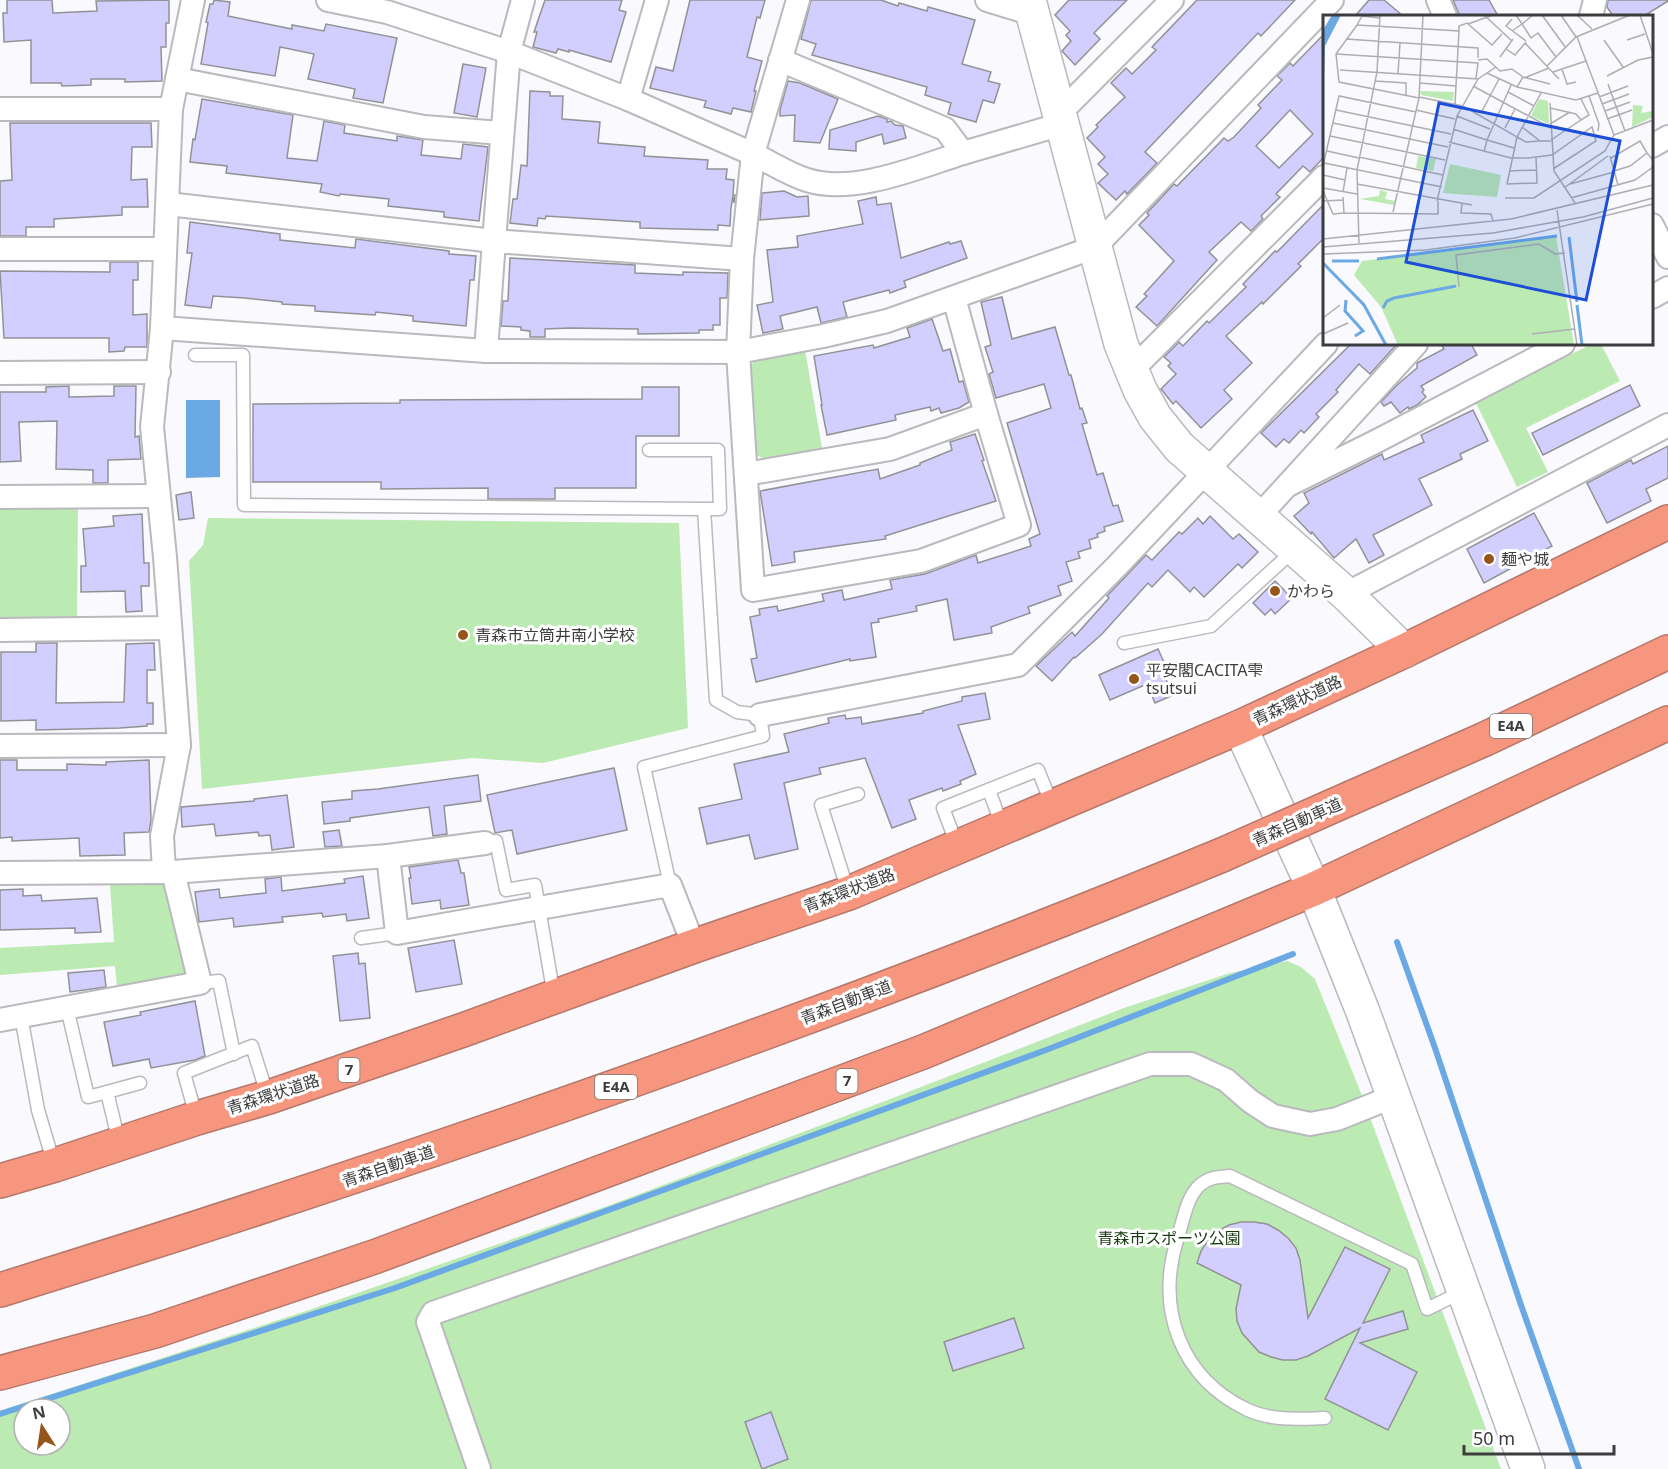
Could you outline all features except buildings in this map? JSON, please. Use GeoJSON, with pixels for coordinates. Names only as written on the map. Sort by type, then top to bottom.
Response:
{"type":"FeatureCollection","features":[{"type":"Feature","properties":{"kind":"highway","name":"青森環状道路"},"geometry":{"type":"LineString","coordinates":[[0,1181],[268,1097],[849,892],[1240,726],[1404,651],[1668,522]]}},
{"type":"Feature","properties":{"kind":"highway","name":"青森自動車道"},"geometry":{"type":"LineString","coordinates":[[0,1290],[332,1185],[721,1050],[1096,907],[1222,855],[1485,739],[1668,652]]}},
{"type":"Feature","properties":{"kind":"highway","name":"7"},"geometry":{"type":"LineString","coordinates":[[0,1373],[155,1331],[386,1253],[923,1052],[1314,889],[1668,723]]}},
{"type":"Feature","properties":{"kind":"street"},"geometry":{"type":"LineString","coordinates":[[10,1018],[200,983],[168,872],[162,837],[179,745],[165,557],[152,427],[162,328],[171,109],[193,0]]}},
{"type":"Feature","properties":{"kind":"street"},"geometry":{"type":"LineString","coordinates":[[328,0],[388,6],[628,99],[807,180],[837,184],[870,182],[1060,119],[1172,0]]}},
{"type":"Feature","properties":{"kind":"street"},"geometry":{"type":"LineString","coordinates":[[486,351],[509,52],[523,0]]}},
{"type":"Feature","properties":{"kind":"street"},"geometry":{"type":"LineString","coordinates":[[628,99],[657,0]]}},
{"type":"Feature","properties":{"kind":"street"},"geometry":{"type":"LineString","coordinates":[[798,0],[753,154],[742,259],[738,352],[753,590],[921,561],[1019,525],[954,298]]}},
{"type":"Feature","properties":{"kind":"street"},"geometry":{"type":"LineString","coordinates":[[987,0],[1031,7],[1121,344],[1140,390],[1155,417],[1179,447],[1346,594],[1404,651]]}},
{"type":"Feature","properties":{"kind":"street"},"geometry":{"type":"LineString","coordinates":[[162,328],[486,351],[738,352],[887,321],[1095,247],[1332,0]]}},
{"type":"Feature","properties":{"kind":"street"},"geometry":{"type":"LineString","coordinates":[[1437,0],[1444,15]]}},
{"type":"Feature","properties":{"kind":"street"},"geometry":{"type":"LineString","coordinates":[[1591,15],[1595,0]]}},
{"type":"Feature","properties":{"kind":"street"},"geometry":{"type":"LineString","coordinates":[[780,60],[945,129],[963,153]]}},
{"type":"Feature","properties":{"kind":"street"},"geometry":{"type":"LineString","coordinates":[[177,79],[424,127],[501,133]]}},
{"type":"Feature","properties":{"kind":"street"},"geometry":{"type":"LineString","coordinates":[[0,109],[171,109]]}},
{"type":"Feature","properties":{"kind":"street"},"geometry":{"type":"LineString","coordinates":[[1653,145],[1668,137]]}},
{"type":"Feature","properties":{"kind":"street"},"geometry":{"type":"LineString","coordinates":[[1132,370],[1323,178]]}},
{"type":"Feature","properties":{"kind":"street"},"geometry":{"type":"LineString","coordinates":[[168,204],[494,241],[742,259]]}},
{"type":"Feature","properties":{"kind":"street"},"geometry":{"type":"LineString","coordinates":[[1653,227],[1668,257]]}},
{"type":"Feature","properties":{"kind":"street"},"geometry":{"type":"LineString","coordinates":[[0,249],[165,249]]}},
{"type":"Feature","properties":{"kind":"street"},"geometry":{"type":"LineString","coordinates":[[1653,296],[1668,288]]}},
{"type":"Feature","properties":{"kind":"street"},"geometry":{"type":"LineString","coordinates":[[760,715],[1018,665],[1117,566],[1325,345]]}},
{"type":"Feature","properties":{"kind":"street"},"geometry":{"type":"LineString","coordinates":[[1259,516],[1415,345]]}},
{"type":"Feature","properties":{"kind":"street"},"geometry":{"type":"LineString","coordinates":[[1288,484],[1375,442],[1561,345]]}},
{"type":"Feature","properties":{"kind":"street"},"geometry":{"type":"LineString","coordinates":[[0,373],[159,372]]}},
{"type":"Feature","properties":{"kind":"street"},"geometry":{"type":"LineString","coordinates":[[746,474],[890,449],[986,414]]}},
{"type":"Feature","properties":{"kind":"street"},"geometry":{"type":"LineString","coordinates":[[1346,594],[1668,425]]}},
{"type":"Feature","properties":{"kind":"street"},"geometry":{"type":"LineString","coordinates":[[0,497],[158,496]]}},
{"type":"Feature","properties":{"kind":"street"},"geometry":{"type":"LineString","coordinates":[[0,630],[169,628]]}},
{"type":"Feature","properties":{"kind":"street"},"geometry":{"type":"LineString","coordinates":[[1240,726],[1314,889],[1395,1096],[1528,1469]]}},
{"type":"Feature","properties":{"kind":"street"},"geometry":{"type":"LineString","coordinates":[[0,746],[179,745]]}},
{"type":"Feature","properties":{"kind":"street"},"geometry":{"type":"LineString","coordinates":[[0,873],[168,872],[388,856],[485,843]]}},
{"type":"Feature","properties":{"kind":"street"},"geometry":{"type":"LineString","coordinates":[[388,856],[396,933],[670,885],[694,946]]}},
{"type":"Feature","properties":{"kind":"street"},"geometry":{"type":"LineString","coordinates":[[478,1469],[428,1322],[433,1313],[1150,1064],[1191,1064],[1226,1080],[1250,1101],[1273,1116],[1310,1124],[1337,1119],[1395,1096]]}},
{"type":"Feature","properties":{"kind":"lane"},"geometry":{"type":"LineString","coordinates":[[195,355],[243,356],[244,505],[720,509],[718,450],[649,450]]}},
{"type":"Feature","properties":{"kind":"lane"},"geometry":{"type":"LineString","coordinates":[[670,885],[644,767],[763,736],[760,715],[737,712],[716,700],[704,509]]}},
{"type":"Feature","properties":{"kind":"lane"},"geometry":{"type":"LineString","coordinates":[[1124,643],[1211,626],[1295,549]]}},
{"type":"Feature","properties":{"kind":"lane"},"geometry":{"type":"LineString","coordinates":[[957,846],[943,808],[1038,770],[1053,806]]}},
{"type":"Feature","properties":{"kind":"lane"},"geometry":{"type":"LineString","coordinates":[[989,790],[1003,827]]}},
{"type":"Feature","properties":{"kind":"lane"},"geometry":{"type":"LineString","coordinates":[[849,892],[821,805],[858,794]]}},
{"type":"Feature","properties":{"kind":"lane"},"geometry":{"type":"LineString","coordinates":[[485,843],[496,841],[506,890],[535,885],[555,997]]}},
{"type":"Feature","properties":{"kind":"lane"},"geometry":{"type":"LineString","coordinates":[[362,938],[396,933]]}},
{"type":"Feature","properties":{"kind":"lane"},"geometry":{"type":"LineString","coordinates":[[200,983],[219,981],[234,1054]]}},
{"type":"Feature","properties":{"kind":"lane"},"geometry":{"type":"LineString","coordinates":[[67,1008],[88,1097],[140,1083]]}},
{"type":"Feature","properties":{"kind":"lane"},"geometry":{"type":"LineString","coordinates":[[10,1018],[55,1165]]}},
{"type":"Feature","properties":{"kind":"lane"},"geometry":{"type":"LineString","coordinates":[[197,1118],[184,1073],[252,1046],[268,1097]]}},
{"type":"Feature","properties":{"kind":"lane"},"geometry":{"type":"LineString","coordinates":[[107,1092],[119,1142]]}},
{"type":"Feature","properties":{"kind":"lane"},"geometry":{"type":"LineString","coordinates":[[1325,1418],[1286,1419],[1249,1410],[1216,1390],[1190,1362],[1174,1327],[1168,1289],[1174,1251],[1189,1202],[1198,1186],[1211,1178],[1230,1176],[1412,1264],[1427,1309],[1463,1292]]}},
{"type":"Feature","properties":{"kind":"green space"},"geometry":{"type":"Polygon","coordinates":[[[1590,345],[1602,345],[1620,381],[1526,428],[1548,472],[1517,487],[1475,401],[1590,345]]]}},
{"type":"Feature","properties":{"kind":"green space"},"geometry":{"type":"Polygon","coordinates":[[[805,350],[822,448],[765,459],[756,455],[746,372],[755,360],[805,350]]]}},
{"type":"Feature","properties":{"kind":"green space"},"geometry":{"type":"Polygon","coordinates":[[[78,507],[77,618],[0,619],[0,508],[78,507]]]}},
{"type":"Feature","properties":{"kind":"green space"},"geometry":{"type":"Polygon","coordinates":[[[208,518],[679,523],[688,728],[543,763],[472,758],[202,789],[189,561],[203,545],[208,518]]]}},
{"type":"Feature","properties":{"kind":"green space"},"geometry":{"type":"Polygon","coordinates":[[[164,883],[187,968],[181,977],[117,987],[115,966],[0,975],[0,948],[114,942],[110,885],[164,883]]]}},
{"type":"Feature","properties":{"kind":"green space","name":"青森市スポーツ公園"},"geometry":{"type":"Polygon","coordinates":[[[1287,961],[1301,967],[1315,979],[1359,1088],[1501,1469],[0,1469],[0,1411],[12,1407],[12,1457],[72,1457],[72,1397],[43,1397],[306,1311],[613,1204],[1124,1008],[1230,973],[1287,961]]]}},
{"type":"Feature","properties":{"kind":"water"},"geometry":{"type":"Polygon","coordinates":[[[186,400],[220,400],[220,477],[186,478],[186,400]]]}},
{"type":"Feature","properties":{"kind":"waterway"},"geometry":{"type":"LineString","coordinates":[[1397,942],[1579,1469]]}},
{"type":"Feature","properties":{"kind":"waterway"},"geometry":{"type":"LineString","coordinates":[[0,1414],[395,1288],[1046,1050],[1293,954]]}},
{"type":"Feature","properties":{"kind":"place","name":"麺や城"},"geometry":{"type":"Point","coordinates":[1489,559]}},
{"type":"Feature","properties":{"kind":"place","name":"かわら"},"geometry":{"type":"Point","coordinates":[1275,591]}},
{"type":"Feature","properties":{"kind":"place","name":"青森市立筒井南小学校"},"geometry":{"type":"Point","coordinates":[463,635]}},
{"type":"Feature","properties":{"kind":"place","name":"平安閣CACITA雫 tsutsui"},"geometry":{"type":"Point","coordinates":[1134,679]}}]}
